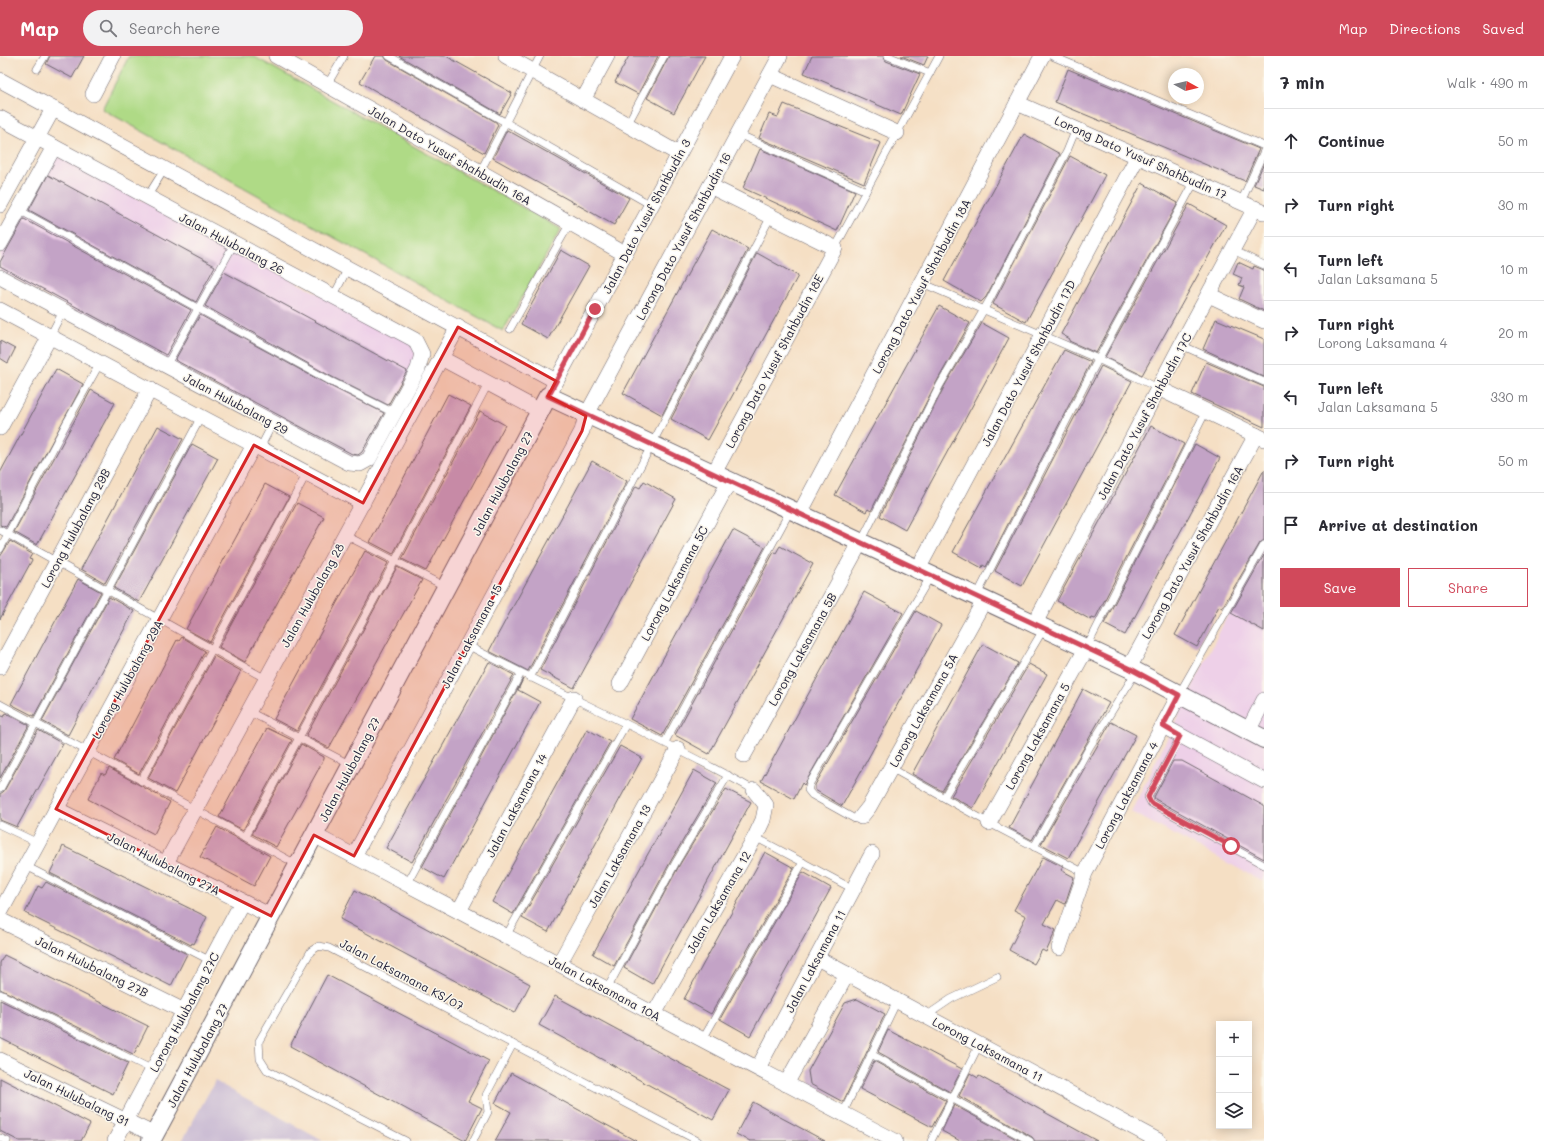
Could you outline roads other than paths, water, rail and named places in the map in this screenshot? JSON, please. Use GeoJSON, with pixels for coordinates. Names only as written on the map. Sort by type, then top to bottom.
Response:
{"type":"FeatureCollection","features":[{"type":"Feature","properties":{"kind":"street"},"geometry":{"type":"LineString","coordinates":[[93,94],[113,56]]}},
{"type":"Feature","properties":{"kind":"street","name":"Jalan Dato Yusuf shahbudin 16A"},"geometry":{"type":"LineString","coordinates":[[276,56],[625,254]]}},
{"type":"Feature","properties":{"kind":"street"},"geometry":{"type":"LineString","coordinates":[[506,56],[679,154]]}},
{"type":"Feature","properties":{"kind":"street"},"geometry":{"type":"LineString","coordinates":[[583,100],[607,56]]}},
{"type":"Feature","properties":{"kind":"street","name":"Jalan Dato Yusuf Shahbudin 3"},"geometry":{"type":"LineString","coordinates":[[544,404],[732,56]]}},
{"type":"Feature","properties":{"kind":"street","name":"Lorong Dato Yusuf Shahbudin 16"},"geometry":{"type":"LineString","coordinates":[[586,416],[780,56]]}},
{"type":"Feature","properties":{"kind":"street","name":"Lorong Dato Yusuf Shahbudin 18A"},"geometry":{"type":"LineString","coordinates":[[795,513],[922,284],[1042,56]]}},
{"type":"Feature","properties":{"kind":"street"},"geometry":{"type":"LineString","coordinates":[[770,75],[897,133]]}},
{"type":"Feature","properties":{"kind":"street"},"geometry":{"type":"LineString","coordinates":[[0,80],[556,381]]}},
{"type":"Feature","properties":{"kind":"street","name":"Lorong Dato Yusuf Shahbudin 17"},"geometry":{"type":"LineString","coordinates":[[1018,103],[1260,210]]}},
{"type":"Feature","properties":{"kind":"street"},"geometry":{"type":"LineString","coordinates":[[0,205],[53,109]]}},
{"type":"Feature","properties":{"kind":"street","name":"Jalan Hulubalang 26"},"geometry":{"type":"LineString","coordinates":[[0,118],[416,340],[422,354]]}},
{"type":"Feature","properties":{"kind":"street"},"geometry":{"type":"LineString","coordinates":[[0,244],[54,147]]}},
{"type":"Feature","properties":{"kind":"street","name":"Jalan Dato Yusuf Shahbudin 17D"},"geometry":{"type":"LineString","coordinates":[[924,574],[1042,336],[1138,156]]}},
{"type":"Feature","properties":{"kind":"street"},"geometry":{"type":"LineString","coordinates":[[710,186],[835,248]]}},
{"type":"Feature","properties":{"kind":"street","name":"Jalan Dato Yusuf Shahbudin 17C"},"geometry":{"type":"LineString","coordinates":[[1038,627],[1158,388],[1233,250],[1260,210]]}},
{"type":"Feature","properties":{"kind":"street","name":"Lorong Dato Yusuf Shahbudin 18E"},"geometry":{"type":"LineString","coordinates":[[713,475],[835,248]]}},
{"type":"Feature","properties":{"kind":"street","name":"Jalan Hulubalang 29"},"geometry":{"type":"LineString","coordinates":[[0,277],[349,463],[360,464],[369,459],[418,369],[422,354]]}},
{"type":"Feature","properties":{"kind":"street"},"geometry":{"type":"LineString","coordinates":[[1209,295],[1264,321]]}},
{"type":"Feature","properties":{"kind":"street"},"geometry":{"type":"LineString","coordinates":[[0,311],[50,336],[363,503]]}},
{"type":"Feature","properties":{"kind":"street","name":"Jalan Hulubalang 28"},"geometry":{"type":"LineString","coordinates":[[166,863],[458,327]]}},
{"type":"Feature","properties":{"kind":"street"},"geometry":{"type":"LineString","coordinates":[[0,428],[50,336]]}},
{"type":"Feature","properties":{"kind":"street"},"geometry":{"type":"LineString","coordinates":[[441,358],[488,384],[544,404],[586,416],[729,482],[1133,670],[1264,740]]}},
{"type":"Feature","properties":{"kind":"street"},"geometry":{"type":"LineString","coordinates":[[1158,388],[1260,437]]}},
{"type":"Feature","properties":{"kind":"street","name":"Lorong Hulubalang 29B"},"geometry":{"type":"LineString","coordinates":[[0,667],[150,389]]}},
{"type":"Feature","properties":{"kind":"street","name":"Jalan Hulubalang 27"},"geometry":{"type":"LineString","coordinates":[[153,1138],[544,404]]}},
{"type":"Feature","properties":{"kind":"street","name":"Jalan Laksamana 15"},"geometry":{"type":"LineString","coordinates":[[354,856],[582,431],[586,416]]}},
{"type":"Feature","properties":{"kind":"street","name":"Lorong Dato Yusuf Shahbudin 16A"},"geometry":{"type":"LineString","coordinates":[[1133,670],[1260,437]]}},
{"type":"Feature","properties":{"kind":"street","name":"Lorong Hulubalang 29A"},"geometry":{"type":"LineString","coordinates":[[2,904],[26,866],[160,619],[257,447]]}},
{"type":"Feature","properties":{"kind":"street","name":"Lorong Laksamana 5C"},"geometry":{"type":"LineString","coordinates":[[620,684],[729,482]]}},
{"type":"Feature","properties":{"kind":"street","name":"Lorong Laksamana 5B"},"geometry":{"type":"LineString","coordinates":[[744,755],[860,544]]}},
{"type":"Feature","properties":{"kind":"street","name":"Lorong Laksamana 5A"},"geometry":{"type":"LineString","coordinates":[[861,817],[869,807],[891,768],[980,599]]}},
{"type":"Feature","properties":{"kind":"street","name":"Lorong Laksamana 5"},"geometry":{"type":"LineString","coordinates":[[989,823],[1086,649]]}},
{"type":"Feature","properties":{"kind":"street","name":"Lorong Laksamana 4"},"geometry":{"type":"LineString","coordinates":[[1059,948],[1085,874],[1179,695]]}},
{"type":"Feature","properties":{"kind":"street","name":"Jalan Laksamana 14"},"geometry":{"type":"LineString","coordinates":[[459,911],[574,698]]}},
{"type":"Feature","properties":{"kind":"street"},"geometry":{"type":"LineString","coordinates":[[1248,731],[1264,700]]}},
{"type":"Feature","properties":{"kind":"street"},"geometry":{"type":"LineString","coordinates":[[1163,726],[1264,781]]}},
{"type":"Feature","properties":{"kind":"street","name":"Jalan Laksamana 13"},"geometry":{"type":"LineString","coordinates":[[559,964],[672,746]]}},
{"type":"Feature","properties":{"kind":"street","name":"Jalan Laksamana 12"},"geometry":{"type":"LineString","coordinates":[[654,1014],[755,837],[763,820],[766,805],[754,790]]}},
{"type":"Feature","properties":{"kind":"street","name":"Jalan Hulubalang 27A"},"geometry":{"type":"LineString","coordinates":[[56,809],[271,916]]}},
{"type":"Feature","properties":{"kind":"street","name":"Jalan Laksamana 10A"},"geometry":{"type":"LineString","coordinates":[[314,835],[895,1141]]}},
{"type":"Feature","properties":{"kind":"street","name":"Jalan Laksamana 11"},"geometry":{"type":"LineString","coordinates":[[758,1068],[872,854]]}},
{"type":"Feature","properties":{"kind":"street","name":"Lorong Hulubalang 27C"},"geometry":{"type":"LineString","coordinates":[[115,1141],[242,902]]}},
{"type":"Feature","properties":{"kind":"street","name":"Jalan Hulubalang 27B"},"geometry":{"type":"LineString","coordinates":[[0,920],[184,1011]]}},
{"type":"Feature","properties":{"kind":"street","name":"Lorong Laksamana 11"},"geometry":{"type":"LineString","coordinates":[[817,958],[979,1045],[1137,1136],[1159,1141]]}},
{"type":"Feature","properties":{"kind":"street"},"geometry":{"type":"LineString","coordinates":[[786,1084],[847,974]]}},
{"type":"Feature","properties":{"kind":"street","name":"Jalan Hulubalang 31"},"geometry":{"type":"LineString","coordinates":[[0,1060],[126,1121],[153,1138]]}},
{"type":"Feature","properties":{"kind":"lane"},"geometry":{"type":"LineString","coordinates":[[37,70],[45,56]]}},
{"type":"Feature","properties":{"kind":"lane"},"geometry":{"type":"LineString","coordinates":[[327,85],[344,56]]}},
{"type":"Feature","properties":{"kind":"lane"},"geometry":{"type":"LineString","coordinates":[[389,56],[651,205]]}},
{"type":"Feature","properties":{"kind":"lane"},"geometry":{"type":"LineString","coordinates":[[480,172],[540,56]]}},
{"type":"Feature","properties":{"kind":"lane"},"geometry":{"type":"LineString","coordinates":[[627,125],[664,56]]}},
{"type":"Feature","properties":{"kind":"lane"},"geometry":{"type":"LineString","coordinates":[[888,56],[930,74]]}},
{"type":"Feature","properties":{"kind":"lane"},"geometry":{"type":"LineString","coordinates":[[835,248],[939,56]]}},
{"type":"Feature","properties":{"kind":"lane"},"geometry":{"type":"LineString","coordinates":[[1052,56],[1264,146]]}},
{"type":"Feature","properties":{"kind":"lane"},"geometry":{"type":"LineString","coordinates":[[860,544],[940,385],[990,298],[1067,151],[1076,129]]}},
{"type":"Feature","properties":{"kind":"lane"},"geometry":{"type":"LineString","coordinates":[[738,134],[866,191]]}},
{"type":"Feature","properties":{"kind":"lane"},"geometry":{"type":"LineString","coordinates":[[1241,202],[1264,151]]}},
{"type":"Feature","properties":{"kind":"lane"},"geometry":{"type":"LineString","coordinates":[[147,197],[164,170]]}},
{"type":"Feature","properties":{"kind":"lane"},"geometry":{"type":"LineString","coordinates":[[980,599],[1098,359],[1195,181]]}},
{"type":"Feature","properties":{"kind":"lane"},"geometry":{"type":"LineString","coordinates":[[19,210],[197,309],[332,382],[394,413]]}},
{"type":"Feature","properties":{"kind":"lane"},"geometry":{"type":"LineString","coordinates":[[530,678],[771,216]]}},
{"type":"Feature","properties":{"kind":"lane"},"geometry":{"type":"LineString","coordinates":[[510,329],[570,223]]}},
{"type":"Feature","properties":{"kind":"lane"},"geometry":{"type":"LineString","coordinates":[[166,366],[234,244]]}},
{"type":"Feature","properties":{"kind":"lane"},"geometry":{"type":"LineString","coordinates":[[1233,250],[1264,265]]}},
{"type":"Feature","properties":{"kind":"lane"},"geometry":{"type":"LineString","coordinates":[[333,297],[348,268]]}},
{"type":"Feature","properties":{"kind":"lane"},"geometry":{"type":"LineString","coordinates":[[922,284],[1098,359],[1158,388]]}},
{"type":"Feature","properties":{"kind":"lane"},"geometry":{"type":"LineString","coordinates":[[50,336],[63,311]]}},
{"type":"Feature","properties":{"kind":"lane"},"geometry":{"type":"LineString","coordinates":[[1181,345],[1264,382]]}},
{"type":"Feature","properties":{"kind":"lane"},"geometry":{"type":"LineString","coordinates":[[0,549],[100,363]]}},
{"type":"Feature","properties":{"kind":"lane"},"geometry":{"type":"LineString","coordinates":[[245,837],[395,561],[488,384]]}},
{"type":"Feature","properties":{"kind":"lane"},"geometry":{"type":"LineString","coordinates":[[1086,649],[1206,411]]}},
{"type":"Feature","properties":{"kind":"lane"},"geometry":{"type":"LineString","coordinates":[[0,789],[201,417]]}},
{"type":"Feature","properties":{"kind":"lane"},"geometry":{"type":"LineString","coordinates":[[257,447],[273,423]]}},
{"type":"Feature","properties":{"kind":"lane"},"geometry":{"type":"LineString","coordinates":[[141,781],[306,473]]}},
{"type":"Feature","properties":{"kind":"lane"},"geometry":{"type":"LineString","coordinates":[[672,746],[795,513]]}},
{"type":"Feature","properties":{"kind":"lane"},"geometry":{"type":"LineString","coordinates":[[0,530],[266,679]]}},
{"type":"Feature","properties":{"kind":"lane"},"geometry":{"type":"LineString","coordinates":[[345,535],[446,588]]}},
{"type":"Feature","properties":{"kind":"lane"},"geometry":{"type":"LineString","coordinates":[[1179,695],[1264,545]]}},
{"type":"Feature","properties":{"kind":"lane"},"geometry":{"type":"LineString","coordinates":[[861,817],[855,819],[812,795],[808,790],[810,783],[924,574]]}},
{"type":"Feature","properties":{"kind":"lane"},"geometry":{"type":"LineString","coordinates":[[944,797],[1038,627]]}},
{"type":"Feature","properties":{"kind":"lane"},"geometry":{"type":"LineString","coordinates":[[466,645],[530,678],[672,746],[754,790]]}},
{"type":"Feature","properties":{"kind":"lane"},"geometry":{"type":"LineString","coordinates":[[1034,847],[1133,670]]}},
{"type":"Feature","properties":{"kind":"lane"},"geometry":{"type":"LineString","coordinates":[[407,884],[521,673]]}},
{"type":"Feature","properties":{"kind":"lane"},"geometry":{"type":"LineString","coordinates":[[0,704],[298,866]]}},
{"type":"Feature","properties":{"kind":"lane"},"geometry":{"type":"LineString","coordinates":[[248,711],[352,765]]}},
{"type":"Feature","properties":{"kind":"lane"},"geometry":{"type":"LineString","coordinates":[[506,936],[626,724]]}},
{"type":"Feature","properties":{"kind":"lane"},"geometry":{"type":"LineString","coordinates":[[1180,736],[1148,797],[1151,803],[1264,865]]}},
{"type":"Feature","properties":{"kind":"lane"},"geometry":{"type":"LineString","coordinates":[[891,768],[989,823],[1085,874]]}},
{"type":"Feature","properties":{"kind":"lane"},"geometry":{"type":"LineString","coordinates":[[607,989],[676,862],[728,775]]}},
{"type":"Feature","properties":{"kind":"lane"},"geometry":{"type":"LineString","coordinates":[[0,825],[38,843]]}},
{"type":"Feature","properties":{"kind":"lane"},"geometry":{"type":"LineString","coordinates":[[755,837],[853,889]]}},
{"type":"Feature","properties":{"kind":"lane"},"geometry":{"type":"LineString","coordinates":[[703,1040],[803,862]]}},
{"type":"Feature","properties":{"kind":"lane"},"geometry":{"type":"LineString","coordinates":[[26,866],[211,961]]}},
{"type":"Feature","properties":{"kind":"lane","name":"Jalan Laksamana KS/07"},"geometry":{"type":"LineString","coordinates":[[406,1141],[266,1070],[260,1059],[259,1041],[311,951],[319,946],[329,948],[698,1141]]}},
{"type":"Feature","properties":{"kind":"lane"},"geometry":{"type":"LineString","coordinates":[[926,1016],[951,999],[997,977]]}},
{"type":"Feature","properties":{"kind":"lane"},"geometry":{"type":"LineString","coordinates":[[0,994],[153,1070]]}},
{"type":"Feature","properties":{"kind":"lane"},"geometry":{"type":"LineString","coordinates":[[843,1113],[897,1001]]}},
{"type":"Feature","properties":{"kind":"lane"},"geometry":{"type":"LineString","coordinates":[[472,1141],[488,1112],[486,1094],[513,1044]]}},
{"type":"Feature","properties":{"kind":"lane"},"geometry":{"type":"LineString","coordinates":[[931,1141],[979,1045]]}},
{"type":"Feature","properties":{"kind":"lane"},"geometry":{"type":"LineString","coordinates":[[871,1054],[1030,1141]]}},
{"type":"Feature","properties":{"kind":"lane"},"geometry":{"type":"LineString","coordinates":[[0,1138],[6,1141]]}}]}
